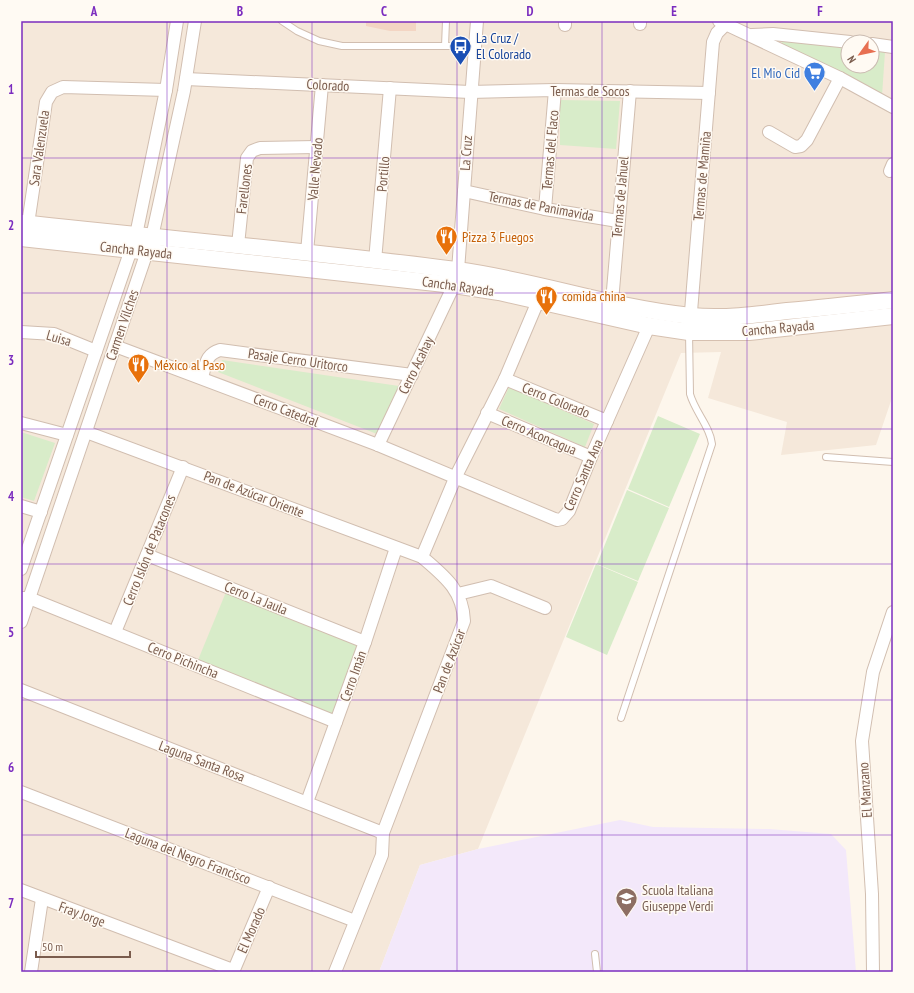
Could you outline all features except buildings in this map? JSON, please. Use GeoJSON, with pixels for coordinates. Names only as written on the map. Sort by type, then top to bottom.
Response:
{"type":"FeatureCollection","features":[{"type":"Feature","properties":{"kind":"street","name":"Carmen Vilches"},"geometry":{"type":"LineString","coordinates":[[21,569],[133,242],[166,90],[177,21]]}},
{"type":"Feature","properties":{"kind":"street","name":"Carmen Vilches"},"geometry":{"type":"LineString","coordinates":[[21,622],[25,598],[86,432],[150,244],[186,79],[195,21]]}},
{"type":"Feature","properties":{"kind":"street","name":"La Cruz"},"geometry":{"type":"LineString","coordinates":[[456,278],[477,21]]}},
{"type":"Feature","properties":{"kind":"street"},"geometry":{"type":"LineString","coordinates":[[722,23],[752,35],[840,78],[893,107]]}},
{"type":"Feature","properties":{"kind":"street","name":"Termas de Mamiña"},"geometry":{"type":"LineString","coordinates":[[689,332],[713,42],[722,23]]}},
{"type":"Feature","properties":{"kind":"street"},"geometry":{"type":"LineString","coordinates":[[752,35],[773,34],[840,41]]}},
{"type":"Feature","properties":{"kind":"street"},"geometry":{"type":"LineString","coordinates":[[880,45],[893,47]]}},
{"type":"Feature","properties":{"kind":"street"},"geometry":{"type":"LineString","coordinates":[[769,132],[795,147],[801,146],[807,140],[840,78]]}},
{"type":"Feature","properties":{"kind":"street","name":"Colorado"},"geometry":{"type":"LineString","coordinates":[[186,79],[470,92]]}},
{"type":"Feature","properties":{"kind":"street","name":"Valle Nevado"},"geometry":{"type":"LineString","coordinates":[[307,252],[322,85]]}},
{"type":"Feature","properties":{"kind":"street","name":"Sara Valenzuela"},"geometry":{"type":"LineString","coordinates":[[25,223],[46,102],[52,92],[63,87],[166,90]]}},
{"type":"Feature","properties":{"kind":"street","name":"Portillo"},"geometry":{"type":"LineString","coordinates":[[376,261],[390,88]]}},
{"type":"Feature","properties":{"kind":"street","name":"Termas de Socos"},"geometry":{"type":"LineString","coordinates":[[470,92],[555,90],[709,93]]}},
{"type":"Feature","properties":{"kind":"street","name":"Termas del Flaco"},"geometry":{"type":"LineString","coordinates":[[545,209],[555,90]]}},
{"type":"Feature","properties":{"kind":"street","name":"Termas de Jahuel"},"geometry":{"type":"LineString","coordinates":[[612,302],[630,91]]}},
{"type":"Feature","properties":{"kind":"street","name":"Farellones"},"geometry":{"type":"LineString","coordinates":[[238,245],[248,158],[252,151],[260,148],[316,147]]}},
{"type":"Feature","properties":{"kind":"street","name":"Termas de Panimavida"},"geometry":{"type":"LineString","coordinates":[[464,191],[545,209],[618,221]]}},
{"type":"Feature","properties":{"kind":"street","name":"Cancha Rayada"},"geometry":{"type":"LineString","coordinates":[[25,223],[133,242],[456,278],[545,286],[612,302],[690,316],[744,316],[893,300]]}},
{"type":"Feature","properties":{"kind":"street","name":"Cancha Rayada"},"geometry":{"type":"LineString","coordinates":[[21,238],[133,242]]}},
{"type":"Feature","properties":{"kind":"street","name":"Cancha Rayada"},"geometry":{"type":"LineString","coordinates":[[150,244],[238,245],[376,261],[456,278],[499,292],[538,301],[649,326],[689,332],[749,332],[893,316]]}},
{"type":"Feature","properties":{"kind":"street","name":"Cerro Acahay"},"geometry":{"type":"LineString","coordinates":[[378,445],[456,278]]}},
{"type":"Feature","properties":{"kind":"street"},"geometry":{"type":"LineString","coordinates":[[422,557],[456,476],[504,379],[538,301]]}},
{"type":"Feature","properties":{"kind":"street","name":"Cerro Santa Ana"},"geometry":{"type":"LineString","coordinates":[[456,476],[557,520],[562,519],[570,511],[606,421],[649,326]]}},
{"type":"Feature","properties":{"kind":"street","name":"Luisa"},"geometry":{"type":"LineString","coordinates":[[21,332],[54,334],[96,351]]}},
{"type":"Feature","properties":{"kind":"street","name":"Cerro Catedral"},"geometry":{"type":"LineString","coordinates":[[115,346],[202,377],[456,476]]}},
{"type":"Feature","properties":{"kind":"street","name":"Pasaje Cerro Uritorco"},"geometry":{"type":"LineString","coordinates":[[202,377],[207,358],[211,353],[220,350],[412,375]]}},
{"type":"Feature","properties":{"kind":"street","name":"Cerro Colorado"},"geometry":{"type":"LineString","coordinates":[[504,379],[606,421]]}},
{"type":"Feature","properties":{"kind":"street","name":"Cerro Aconcagua"},"geometry":{"type":"LineString","coordinates":[[487,413],[591,457]]}},
{"type":"Feature","properties":{"kind":"street"},"geometry":{"type":"LineString","coordinates":[[21,422],[67,436]]}},
{"type":"Feature","properties":{"kind":"street","name":"Pan de Azúcar Oriente"},"geometry":{"type":"LineString","coordinates":[[86,432],[422,557]]}},
{"type":"Feature","properties":{"kind":"street","name":"Cerro Islón de Patacones"},"geometry":{"type":"LineString","coordinates":[[115,632],[183,467]]}},
{"type":"Feature","properties":{"kind":"street"},"geometry":{"type":"LineString","coordinates":[[21,506],[40,512]]}},
{"type":"Feature","properties":{"kind":"street","name":"Cerro Imán"},"geometry":{"type":"LineString","coordinates":[[307,802],[365,642],[396,548]]}},
{"type":"Feature","properties":{"kind":"street","name":"Cerro La Jaula"},"geometry":{"type":"LineString","coordinates":[[147,555],[365,642]]}},
{"type":"Feature","properties":{"kind":"street","name":"Pan de Azúcar"},"geometry":{"type":"LineString","coordinates":[[336,972],[382,855],[383,833],[464,621],[463,607],[458,594],[450,582],[422,557]]}},
{"type":"Feature","properties":{"kind":"street"},"geometry":{"type":"LineString","coordinates":[[458,594],[491,586],[545,608]]}},
{"type":"Feature","properties":{"kind":"street","name":"Cerro Pichincha"},"geometry":{"type":"LineString","coordinates":[[25,598],[115,632],[336,722]]}},
{"type":"Feature","properties":{"kind":"street","name":"El Manzano"},"geometry":{"type":"LineString","coordinates":[[874,972],[872,894],[862,741],[864,717],[873,672],[893,612]]}},
{"type":"Feature","properties":{"kind":"street","name":"Laguna Santa Rosa"},"geometry":{"type":"LineString","coordinates":[[21,690],[383,833]]}},
{"type":"Feature","properties":{"kind":"street","name":"Laguna del Negro Francisco"},"geometry":{"type":"LineString","coordinates":[[21,792],[355,921]]}},
{"type":"Feature","properties":{"kind":"street","name":"El Morado"},"geometry":{"type":"LineString","coordinates":[[233,971],[270,887]]}},
{"type":"Feature","properties":{"kind":"street","name":"Fray Jorge"},"geometry":{"type":"LineString","coordinates":[[21,890],[233,971]]}},
{"type":"Feature","properties":{"kind":"street"},"geometry":{"type":"LineString","coordinates":[[31,972],[42,899]]}},
{"type":"Feature","properties":{"kind":"lane"},"geometry":{"type":"LineString","coordinates":[[282,21],[297,31],[319,40],[342,46],[474,46]]}},
{"type":"Feature","properties":{"kind":"lane"},"geometry":{"type":"LineString","coordinates":[[445,46],[446,21]]}},
{"type":"Feature","properties":{"kind":"lane"},"geometry":{"type":"LineString","coordinates":[[621,718],[712,444],[711,435],[692,402],[690,394],[689,332]]}},
{"type":"Feature","properties":{"kind":"lane"},"geometry":{"type":"LineString","coordinates":[[826,457],[893,462]]}},
{"type":"Feature","properties":{"kind":"lane"},"geometry":{"type":"LineString","coordinates":[[595,954],[597,972]]}},
{"type":"Feature","properties":{"kind":"shaded area"},"geometry":{"type":"Polygon","coordinates":[[[21,21],[893,21],[893,395],[876,445],[781,455],[787,422],[708,398],[721,352],[681,353],[478,849],[420,865],[379,972],[21,972],[21,21]]]}},
{"type":"Feature","properties":{"kind":"shaded area","name":"Scuola Italiana Giuseppe Verdi"},"geometry":{"type":"Polygon","coordinates":[[[620,820],[653,827],[769,829],[831,834],[846,850],[856,972],[379,972],[420,865],[478,849],[620,820]]]}},
{"type":"Feature","properties":{"kind":"green space"},"geometry":{"type":"Polygon","coordinates":[[[782,41],[840,47],[840,74],[880,74],[880,52],[885,52],[882,96],[781,48],[782,41]]]}},
{"type":"Feature","properties":{"kind":"green space"},"geometry":{"type":"Polygon","coordinates":[[[560,100],[620,101],[616,149],[560,145],[560,100]]]}},
{"type":"Feature","properties":{"kind":"green space"},"geometry":{"type":"Polygon","coordinates":[[[222,360],[399,386],[377,434],[218,372],[222,360]]]}},
{"type":"Feature","properties":{"kind":"green space"},"geometry":{"type":"Polygon","coordinates":[[[509,387],[594,424],[585,447],[499,409],[509,387]]]}},
{"type":"Feature","properties":{"kind":"green space"},"geometry":{"type":"Polygon","coordinates":[[[658,416],[700,434],[669,507],[628,489],[658,416]]]}},
{"type":"Feature","properties":{"kind":"green space"},"geometry":{"type":"Polygon","coordinates":[[[21,432],[55,443],[34,501],[21,497],[21,432]]]}},
{"type":"Feature","properties":{"kind":"green space"},"geometry":{"type":"Polygon","coordinates":[[[627,490],[669,508],[638,581],[597,564],[627,490]]]}},
{"type":"Feature","properties":{"kind":"green space"},"geometry":{"type":"Polygon","coordinates":[[[596,564],[638,582],[607,655],[566,637],[596,564]]]}},
{"type":"Feature","properties":{"kind":"green space"},"geometry":{"type":"Polygon","coordinates":[[[226,592],[358,645],[333,714],[198,660],[226,592]]]}},
{"type":"Feature","properties":{"kind":"place","name":"La Cruz / El Colorado"},"geometry":{"type":"Point","coordinates":[460,66]}},
{"type":"Feature","properties":{"kind":"place","name":"El Mio Cid"},"geometry":{"type":"Point","coordinates":[815,92]}},
{"type":"Feature","properties":{"kind":"place","name":"Pizza 3 Fuegos"},"geometry":{"type":"Point","coordinates":[447,256]}},
{"type":"Feature","properties":{"kind":"place","name":"comida china"},"geometry":{"type":"Point","coordinates":[547,316]}},
{"type":"Feature","properties":{"kind":"place","name":"México al Paso"},"geometry":{"type":"Point","coordinates":[138,384]}},
{"type":"Feature","properties":{"kind":"place","name":"Scuola Italiana Giuseppe Verdi"},"geometry":{"type":"Point","coordinates":[626,918]}}]}
